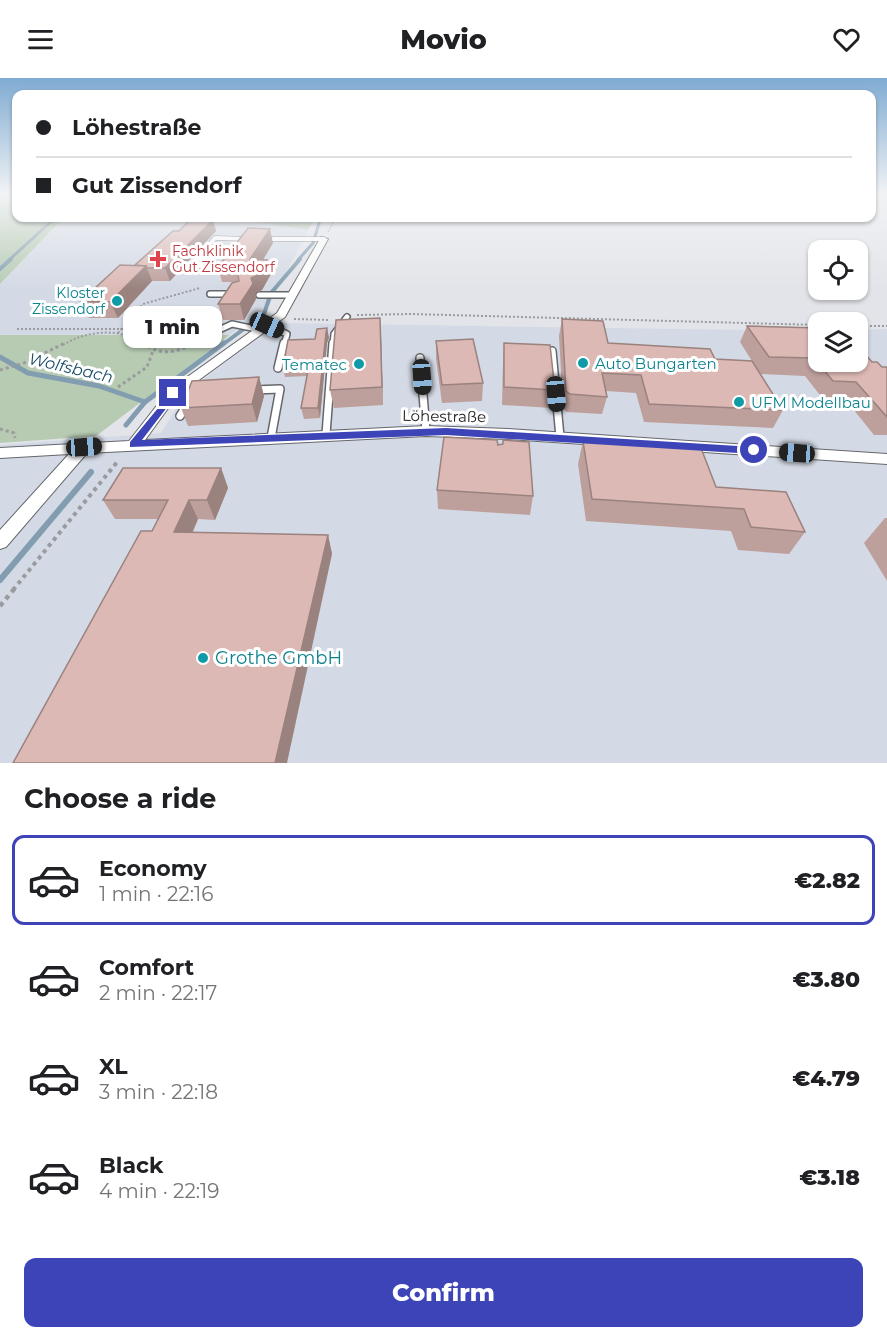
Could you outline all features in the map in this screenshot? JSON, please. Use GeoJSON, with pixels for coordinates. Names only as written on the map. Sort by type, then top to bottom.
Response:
{"type":"FeatureCollection","features":[{"type":"Feature","properties":{"kind":"street"},"geometry":{"type":"LineString","coordinates":[[134,444],[173,393],[281,315],[322,239]]}},
{"type":"Feature","properties":{"kind":"street","name":"Löhestraße"},"geometry":{"type":"LineString","coordinates":[[0,453],[134,444],[426,431],[560,437],[887,459]]}},
{"type":"Feature","properties":{"kind":"street"},"geometry":{"type":"LineString","coordinates":[[0,542],[84,447]]}},
{"type":"Feature","properties":{"kind":"lane"},"geometry":{"type":"LineString","coordinates":[[233,257],[226,267],[192,266],[215,238],[322,239]]}},
{"type":"Feature","properties":{"kind":"lane"},"geometry":{"type":"LineString","coordinates":[[240,248],[246,238]]}},
{"type":"Feature","properties":{"kind":"lane"},"geometry":{"type":"LineString","coordinates":[[210,294],[239,294]]}},
{"type":"Feature","properties":{"kind":"lane"},"geometry":{"type":"LineString","coordinates":[[262,295],[292,295]]}},
{"type":"Feature","properties":{"kind":"lane"},"geometry":{"type":"LineString","coordinates":[[326,435],[334,334],[347,317]]}},
{"type":"Feature","properties":{"kind":"lane"},"geometry":{"type":"LineString","coordinates":[[221,329],[232,324],[287,334],[278,368]]}},
{"type":"Feature","properties":{"kind":"lane"},"geometry":{"type":"LineString","coordinates":[[552,351],[560,437]]}},
{"type":"Feature","properties":{"kind":"lane"},"geometry":{"type":"LineString","coordinates":[[420,358],[426,431]]}},
{"type":"Feature","properties":{"kind":"lane"},"geometry":{"type":"LineString","coordinates":[[248,391],[280,389],[270,438]]}},
{"type":"Feature","properties":{"kind":"lane"},"geometry":{"type":"LineString","coordinates":[[180,416],[189,401]]}},
{"type":"Feature","properties":{"kind":"path"},"geometry":{"type":"LineString","coordinates":[[138,310],[143,304],[203,287]]}},
{"type":"Feature","properties":{"kind":"path"},"geometry":{"type":"LineString","coordinates":[[281,315],[295,319],[316,320],[411,314],[808,325]]}},
{"type":"Feature","properties":{"kind":"path"},"geometry":{"type":"LineString","coordinates":[[118,333],[130,319]]}},
{"type":"Feature","properties":{"kind":"path"},"geometry":{"type":"LineString","coordinates":[[868,326],[887,326]]}},
{"type":"Feature","properties":{"kind":"path"},"geometry":{"type":"LineString","coordinates":[[17,329],[221,329]]}},
{"type":"Feature","properties":{"kind":"path"},"geometry":{"type":"LineString","coordinates":[[0,370],[55,350],[77,336],[118,333],[132,335],[153,351],[173,353],[202,341],[206,336],[221,329]]}},
{"type":"Feature","properties":{"kind":"path"},"geometry":{"type":"LineString","coordinates":[[118,387],[147,367],[153,351]]}},
{"type":"Feature","properties":{"kind":"path"},"geometry":{"type":"LineString","coordinates":[[0,606],[110,470],[134,444]]}},
{"type":"Feature","properties":{"kind":"shaded area","name":"Fachklinik Gut Zissendorf"},"geometry":{"type":"Polygon","coordinates":[[[56,225],[276,225],[308,230],[269,306],[230,335],[0,335],[0,284],[56,225]]]}},
{"type":"Feature","properties":{"kind":"shaded area"},"geometry":{"type":"Polygon","coordinates":[[[279,323],[808,331],[808,372],[868,372],[868,330],[887,329],[887,763],[0,763],[0,445],[161,433],[187,391],[279,323]]]}},
{"type":"Feature","properties":{"kind":"green space"},"geometry":{"type":"Polygon","coordinates":[[[0,225],[56,225],[0,284],[0,225]]]}},
{"type":"Feature","properties":{"kind":"green space"},"geometry":{"type":"Polygon","coordinates":[[[276,225],[311,225],[308,230],[276,225]]]}},
{"type":"Feature","properties":{"kind":"green space"},"geometry":{"type":"Polygon","coordinates":[[[0,335],[230,335],[96,436],[0,443],[0,335]]]}},
{"type":"Feature","properties":{"kind":"building"},"geometry":{"type":"Polygon","coordinates":[[[185,225],[208,225],[165,268],[135,265],[173,231],[179,231],[185,225]]]}},
{"type":"Feature","properties":{"kind":"building"},"geometry":{"type":"Polygon","coordinates":[[[248,228],[270,229],[250,259],[267,260],[258,275],[251,278],[253,284],[240,304],[218,304],[232,283],[239,281],[238,275],[243,267],[218,267],[248,228]]]}},
{"type":"Feature","properties":{"kind":"building"},"geometry":{"type":"Polygon","coordinates":[[[120,265],[146,266],[110,302],[81,301],[120,265]]]}},
{"type":"Feature","properties":{"kind":"building","name":"Tematec"},"geometry":{"type":"Polygon","coordinates":[[[380,318],[382,387],[330,390],[336,320],[380,318]]]}},
{"type":"Feature","properties":{"kind":"building"},"geometry":{"type":"Polygon","coordinates":[[[562,319],[603,321],[608,343],[710,349],[715,359],[752,361],[783,410],[649,404],[641,375],[602,373],[607,397],[570,394],[566,391],[562,319]]]}},
{"type":"Feature","properties":{"kind":"building"},"geometry":{"type":"Polygon","coordinates":[[[747,326],[808,328],[808,358],[769,357],[747,326]]]}},
{"type":"Feature","properties":{"kind":"building"},"geometry":{"type":"Polygon","coordinates":[[[327,328],[318,408],[301,408],[309,365],[283,367],[288,340],[315,339],[317,329],[327,328]]]}},
{"type":"Feature","properties":{"kind":"building"},"geometry":{"type":"Polygon","coordinates":[[[473,339],[483,383],[442,385],[436,341],[473,339]]]}},
{"type":"Feature","properties":{"kind":"building"},"geometry":{"type":"Polygon","coordinates":[[[504,343],[550,345],[555,390],[504,387],[504,343]]]}},
{"type":"Feature","properties":{"kind":"building"},"geometry":{"type":"Polygon","coordinates":[[[868,357],[872,362],[887,367],[887,417],[856,382],[833,381],[826,372],[868,372],[868,357]]]}},
{"type":"Feature","properties":{"kind":"building"},"geometry":{"type":"Polygon","coordinates":[[[259,377],[252,404],[181,408],[192,381],[259,377]]]}},
{"type":"Feature","properties":{"kind":"building"},"geometry":{"type":"Polygon","coordinates":[[[444,437],[497,440],[498,445],[503,444],[503,440],[529,442],[533,496],[437,490],[444,437]]]}},
{"type":"Feature","properties":{"kind":"building"},"geometry":{"type":"Polygon","coordinates":[[[583,441],[701,448],[716,487],[786,492],[805,532],[751,527],[744,509],[592,499],[583,441]]]}},
{"type":"Feature","properties":{"kind":"building","name":"Grothe GmbH"},"geometry":{"type":"Polygon","coordinates":[[[123,468],[221,468],[207,500],[189,500],[174,532],[328,535],[275,763],[13,763],[141,531],[152,531],[168,500],[103,500],[123,468]]]}},
{"type":"Feature","properties":{"kind":"waterway","name":"Wolfsbach"},"geometry":{"type":"LineString","coordinates":[[9,260],[47,225]]}},
{"type":"Feature","properties":{"kind":"waterway"},"geometry":{"type":"LineString","coordinates":[[298,260],[313,243],[318,225]]}},
{"type":"Feature","properties":{"kind":"waterway","name":"Wolfsbach"},"geometry":{"type":"LineString","coordinates":[[0,269],[11,259]]}},
{"type":"Feature","properties":{"kind":"waterway"},"geometry":{"type":"LineString","coordinates":[[222,345],[264,314],[271,293],[300,259]]}},
{"type":"Feature","properties":{"kind":"waterway"},"geometry":{"type":"LineString","coordinates":[[145,402],[224,343]]}},
{"type":"Feature","properties":{"kind":"waterway","name":"Wolfsbach"},"geometry":{"type":"LineString","coordinates":[[0,357],[28,373],[99,386],[145,402]]}},
{"type":"Feature","properties":{"kind":"waterway","name":"Wolfsbach"},"geometry":{"type":"LineString","coordinates":[[126,425],[145,402]]}},
{"type":"Feature","properties":{"kind":"waterway","name":"Wolfsbach"},"geometry":{"type":"LineString","coordinates":[[0,580],[91,472]]}},
{"type":"Feature","properties":{"kind":"place","name":"Fachklinik Gut Zissendorf"},"geometry":{"type":"Point","coordinates":[158,259]}},
{"type":"Feature","properties":{"kind":"place","name":"Kloster Zissendorf"},"geometry":{"type":"Point","coordinates":[117,301]}},
{"type":"Feature","properties":{"kind":"place","name":"Auto Bungarten"},"geometry":{"type":"Point","coordinates":[583,363]}},
{"type":"Feature","properties":{"kind":"place","name":"Tematec"},"geometry":{"type":"Point","coordinates":[359,364]}},
{"type":"Feature","properties":{"kind":"place","name":"UFM Modellbau"},"geometry":{"type":"Point","coordinates":[739,402]}},
{"type":"Feature","properties":{"kind":"place","name":"Grothe GmbH"},"geometry":{"type":"Point","coordinates":[203,658]}},
{"type":"Feature","properties":{"kind":"route"},"geometry":{"type":"LineString","coordinates":[[173,393],[134,444],[376,432],[446,432],[754,450]]}}]}
